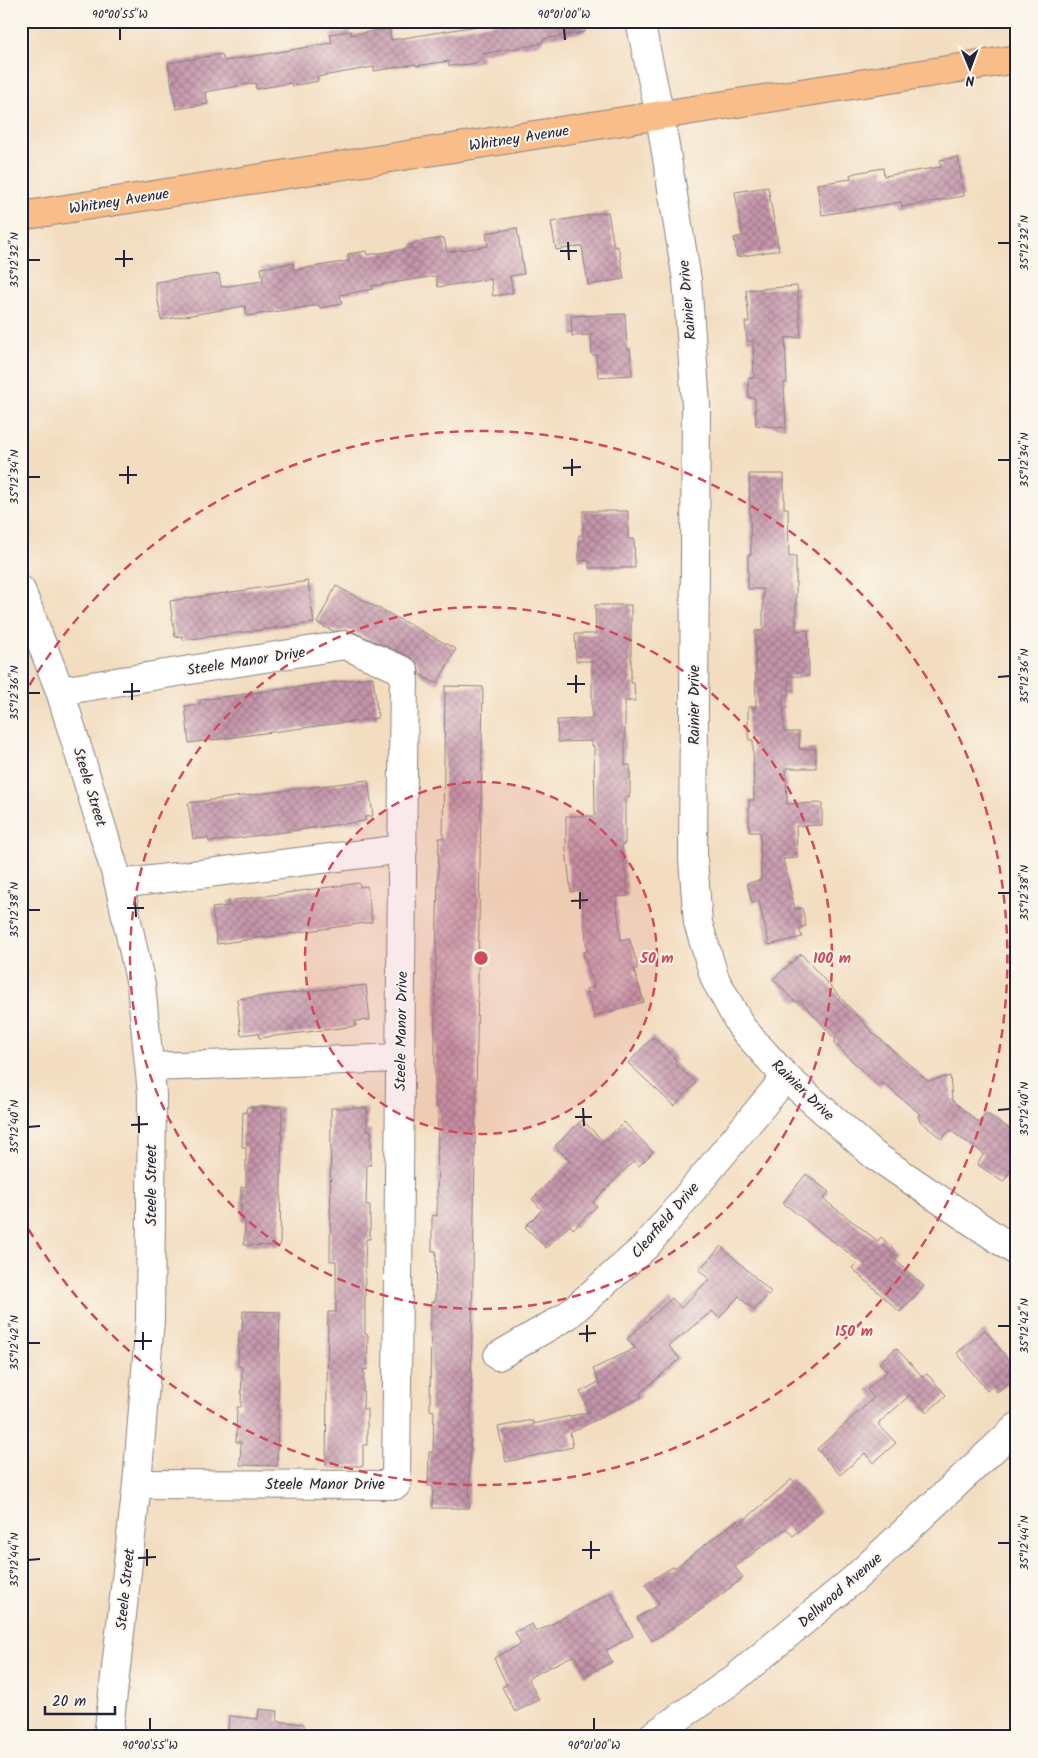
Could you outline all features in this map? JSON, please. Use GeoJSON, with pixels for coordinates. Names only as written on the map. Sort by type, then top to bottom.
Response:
{"type":"FeatureCollection","features":[{"type":"Feature","properties":{"kind":"main road","name":"Whitney Avenue"},"geometry":{"type":"LineString","coordinates":[[21,216],[1017,59]]}},
{"type":"Feature","properties":{"kind":"street","name":"Rainier Drive"},"geometry":{"type":"LineString","coordinates":[[640,21],[660,116],[687,280],[696,405],[693,859],[698,923],[715,979],[742,1028],[786,1077],[874,1155],[1017,1252]]}},
{"type":"Feature","properties":{"kind":"street","name":"Steele Street"},"geometry":{"type":"LineString","coordinates":[[21,590],[60,691],[119,884],[141,985],[150,1067],[152,1094],[150,1320],[137,1484],[108,1737]]}},
{"type":"Feature","properties":{"kind":"street","name":"Steele Manor Drive"},"geometry":{"type":"LineString","coordinates":[[60,691],[345,645],[404,671],[396,1485],[137,1484]]}},
{"type":"Feature","properties":{"kind":"street"},"geometry":{"type":"LineString","coordinates":[[119,884],[403,850]]}},
{"type":"Feature","properties":{"kind":"street"},"geometry":{"type":"LineString","coordinates":[[150,1067],[400,1058]]}},
{"type":"Feature","properties":{"kind":"street","name":"Clearfield Drive"},"geometry":{"type":"LineString","coordinates":[[498,1356],[567,1316],[646,1246],[786,1077]]}},
{"type":"Feature","properties":{"kind":"street","name":"Dellwood Avenue"},"geometry":{"type":"LineString","coordinates":[[651,1737],[734,1679],[854,1580],[1017,1427]]}},
{"type":"Feature","properties":{"kind":"building"},"geometry":{"type":"Polygon","coordinates":[[[508,21],[584,21],[585,32],[543,39],[543,42],[540,44],[481,54],[482,61],[470,64],[449,66],[449,61],[374,71],[374,67],[317,77],[318,81],[292,86],[291,83],[256,89],[255,83],[205,92],[208,104],[176,109],[168,63],[222,54],[224,61],[332,43],[330,34],[351,31],[351,35],[389,28],[391,40],[508,21]]]}},
{"type":"Feature","properties":{"kind":"building"},"geometry":{"type":"Polygon","coordinates":[[[958,157],[964,196],[902,207],[901,202],[822,215],[817,184],[851,179],[850,175],[855,173],[883,168],[884,176],[941,167],[940,160],[958,157]]]}},
{"type":"Feature","properties":{"kind":"building"},"geometry":{"type":"Polygon","coordinates":[[[768,187],[779,250],[737,257],[734,238],[742,236],[735,192],[768,187]]]}},
{"type":"Feature","properties":{"kind":"building"},"geometry":{"type":"Polygon","coordinates":[[[608,212],[614,247],[617,246],[619,250],[624,279],[588,285],[582,246],[556,250],[551,222],[608,212]]]}},
{"type":"Feature","properties":{"kind":"building"},"geometry":{"type":"Polygon","coordinates":[[[517,228],[524,274],[510,276],[513,293],[493,296],[491,279],[438,287],[436,276],[372,286],[373,289],[340,295],[342,304],[320,308],[319,305],[247,316],[245,306],[161,320],[155,282],[219,274],[221,287],[263,281],[261,268],[293,263],[294,270],[349,261],[348,254],[366,251],[367,255],[412,248],[412,245],[416,242],[444,238],[447,252],[488,246],[486,233],[517,228]]]}},
{"type":"Feature","properties":{"kind":"building"},"geometry":{"type":"Polygon","coordinates":[[[797,286],[801,337],[785,338],[786,428],[756,425],[755,398],[749,398],[748,378],[754,378],[753,341],[747,341],[745,322],[749,322],[746,290],[797,286]]]}},
{"type":"Feature","properties":{"kind":"building"},"geometry":{"type":"Polygon","coordinates":[[[625,314],[627,349],[630,349],[632,375],[598,377],[596,355],[592,355],[591,335],[572,336],[571,316],[625,314]]]}},
{"type":"Feature","properties":{"kind":"building"},"geometry":{"type":"Polygon","coordinates":[[[749,474],[784,474],[784,508],[788,508],[789,557],[796,556],[796,631],[808,630],[809,676],[789,676],[789,695],[783,695],[784,732],[799,732],[799,749],[816,749],[816,768],[786,768],[787,804],[822,803],[822,825],[796,826],[797,858],[783,859],[795,909],[802,908],[806,926],[799,928],[802,937],[769,945],[759,901],[752,903],[747,883],[761,880],[760,832],[749,832],[749,800],[754,800],[753,740],[749,740],[748,735],[748,707],[756,707],[755,631],[763,631],[763,589],[748,589],[748,555],[751,555],[749,474]]]}},
{"type":"Feature","properties":{"kind":"building"},"geometry":{"type":"Polygon","coordinates":[[[583,511],[628,511],[628,539],[634,539],[635,568],[589,568],[589,560],[579,561],[579,535],[583,535],[583,511]]]}},
{"type":"Feature","properties":{"kind":"building"},"geometry":{"type":"Polygon","coordinates":[[[308,581],[314,623],[183,640],[182,636],[175,637],[170,601],[308,581]]]}},
{"type":"Feature","properties":{"kind":"building"},"geometry":{"type":"Polygon","coordinates":[[[336,586],[456,649],[437,684],[420,675],[417,663],[410,657],[351,631],[333,631],[317,623],[336,586]]]}},
{"type":"Feature","properties":{"kind":"building"},"geometry":{"type":"Polygon","coordinates":[[[595,605],[631,605],[631,683],[634,683],[635,701],[625,701],[625,765],[630,765],[630,792],[629,798],[625,797],[625,844],[622,844],[628,896],[616,897],[621,940],[629,938],[637,963],[637,969],[634,970],[644,1002],[594,1016],[586,989],[594,987],[583,952],[587,951],[581,890],[571,892],[566,849],[566,816],[595,816],[594,746],[592,746],[592,741],[558,742],[557,720],[592,719],[592,661],[576,661],[575,634],[596,634],[595,605]]]}},
{"type":"Feature","properties":{"kind":"building"},"geometry":{"type":"Polygon","coordinates":[[[373,677],[378,718],[189,743],[185,706],[200,704],[200,700],[373,677]]]}},
{"type":"Feature","properties":{"kind":"building"},"geometry":{"type":"Polygon","coordinates":[[[445,686],[483,687],[469,1508],[432,1508],[433,1486],[428,1486],[429,1452],[433,1452],[434,1411],[430,1410],[431,1302],[435,1302],[436,1251],[432,1251],[432,1215],[437,1216],[438,1106],[435,1106],[435,997],[439,838],[443,838],[445,686]]]}},
{"type":"Feature","properties":{"kind":"building"},"geometry":{"type":"Polygon","coordinates":[[[368,780],[373,816],[365,817],[365,821],[209,842],[208,838],[193,839],[188,803],[368,780]]]}},
{"type":"Feature","properties":{"kind":"building"},"geometry":{"type":"Polygon","coordinates":[[[359,883],[360,887],[367,886],[372,922],[217,944],[212,908],[228,906],[228,901],[359,883]]]}},
{"type":"Feature","properties":{"kind":"building"},"geometry":{"type":"Polygon","coordinates":[[[801,954],[871,1031],[928,1081],[950,1076],[952,1100],[979,1123],[986,1113],[1017,1134],[1017,1162],[1003,1182],[977,1164],[984,1154],[950,1130],[942,1139],[920,1121],[918,1117],[920,1114],[883,1083],[879,1087],[834,1043],[836,1040],[800,1000],[797,1002],[793,1000],[773,979],[801,954]]]}},
{"type":"Feature","properties":{"kind":"building"},"geometry":{"type":"Polygon","coordinates":[[[366,985],[370,1020],[355,1021],[356,1026],[259,1038],[258,1033],[241,1035],[237,999],[366,985]]]}},
{"type":"Feature","properties":{"kind":"building"},"geometry":{"type":"Polygon","coordinates":[[[653,1037],[673,1056],[676,1061],[674,1063],[696,1083],[674,1106],[628,1063],[653,1037]]]}},
{"type":"Feature","properties":{"kind":"building"},"geometry":{"type":"Polygon","coordinates":[[[247,1107],[282,1107],[280,1246],[244,1245],[245,1222],[241,1221],[241,1187],[246,1187],[246,1147],[242,1147],[243,1112],[246,1113],[247,1107]]]}},
{"type":"Feature","properties":{"kind":"building"},"geometry":{"type":"Polygon","coordinates":[[[331,1108],[367,1108],[367,1130],[371,1130],[371,1165],[367,1165],[366,1205],[370,1205],[370,1239],[366,1239],[365,1262],[365,1334],[368,1335],[367,1370],[364,1369],[363,1409],[367,1409],[367,1445],[363,1445],[363,1466],[326,1466],[328,1312],[336,1312],[336,1261],[330,1261],[331,1108]]]}},
{"type":"Feature","properties":{"kind":"building"},"geometry":{"type":"Polygon","coordinates":[[[582,1120],[604,1142],[624,1122],[653,1152],[639,1166],[634,1161],[593,1202],[597,1206],[573,1229],[570,1225],[546,1248],[525,1227],[542,1210],[532,1199],[570,1161],[555,1146],[582,1120]]]}},
{"type":"Feature","properties":{"kind":"building"},"geometry":{"type":"Polygon","coordinates":[[[806,1174],[829,1192],[823,1199],[878,1241],[881,1237],[896,1251],[891,1256],[924,1286],[900,1312],[852,1268],[859,1261],[783,1203],[806,1174]]]}},
{"type":"Feature","properties":{"kind":"building"},"geometry":{"type":"Polygon","coordinates":[[[721,1246],[771,1292],[754,1310],[739,1296],[719,1318],[712,1311],[669,1346],[680,1359],[640,1393],[642,1397],[570,1433],[573,1447],[506,1462],[498,1427],[527,1421],[533,1421],[533,1424],[590,1412],[580,1392],[599,1382],[593,1369],[635,1348],[627,1339],[672,1298],[681,1308],[709,1279],[699,1270],[721,1246]]]}},
{"type":"Feature","properties":{"kind":"building"},"geometry":{"type":"Polygon","coordinates":[[[243,1311],[280,1312],[277,1466],[240,1465],[241,1442],[236,1442],[237,1407],[241,1407],[242,1367],[238,1366],[239,1331],[242,1332],[243,1311]]]}},
{"type":"Feature","properties":{"kind":"building"},"geometry":{"type":"Polygon","coordinates":[[[985,1330],[1017,1370],[1017,1376],[997,1392],[993,1386],[987,1391],[957,1353],[985,1330]]]}},
{"type":"Feature","properties":{"kind":"building"},"geometry":{"type":"Polygon","coordinates":[[[896,1348],[923,1377],[927,1374],[946,1395],[927,1413],[910,1395],[878,1424],[896,1443],[873,1463],[865,1453],[840,1475],[817,1449],[874,1398],[867,1390],[887,1372],[879,1363],[896,1348]]]}},
{"type":"Feature","properties":{"kind":"building"},"geometry":{"type":"Polygon","coordinates":[[[792,1479],[821,1512],[793,1536],[786,1528],[735,1567],[743,1578],[702,1609],[652,1641],[637,1618],[659,1604],[645,1584],[674,1566],[675,1568],[737,1520],[740,1524],[792,1479]]]}},
{"type":"Feature","properties":{"kind":"building"},"geometry":{"type":"Polygon","coordinates":[[[611,1593],[633,1636],[606,1650],[612,1662],[585,1676],[574,1655],[528,1678],[539,1700],[515,1712],[502,1687],[507,1685],[494,1658],[521,1644],[515,1632],[532,1624],[536,1632],[611,1593]]]}},
{"type":"Feature","properties":{"kind":"building"},"geometry":{"type":"Polygon","coordinates":[[[259,1709],[278,1711],[277,1721],[304,1724],[303,1737],[227,1737],[229,1716],[258,1719],[259,1709]]]}}]}
